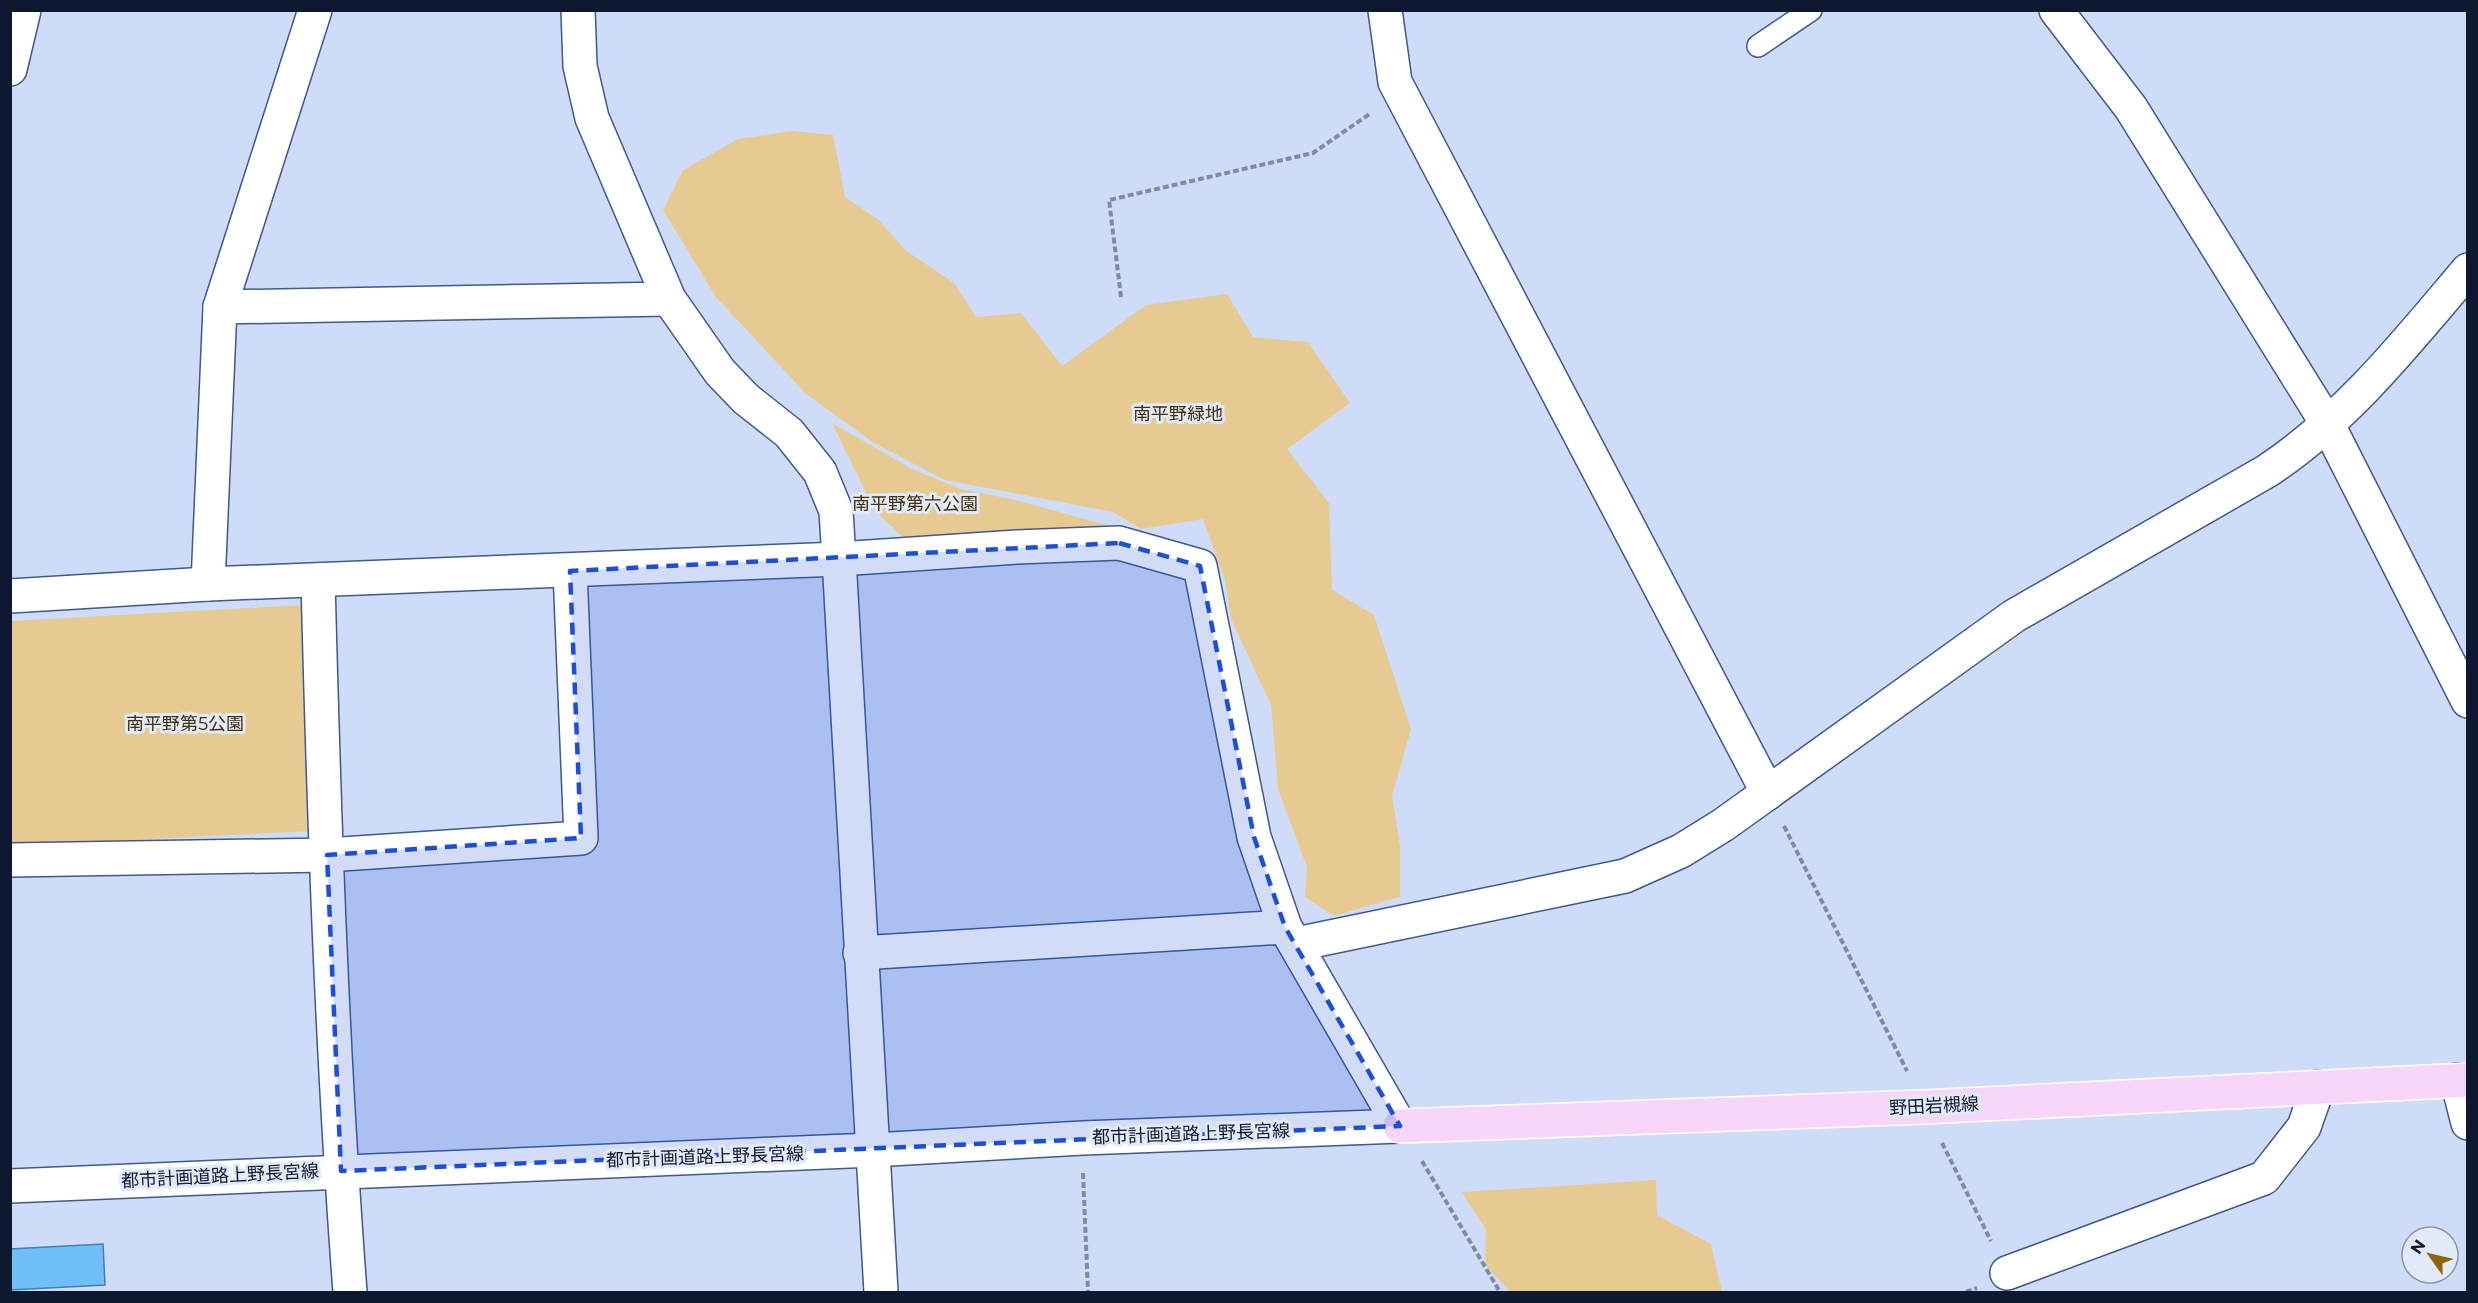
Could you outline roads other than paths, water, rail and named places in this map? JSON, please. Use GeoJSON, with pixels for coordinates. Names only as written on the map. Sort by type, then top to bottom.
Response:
{"type":"FeatureCollection","features":[{"type":"Feature","properties":{"kind":"main road","name":"野田岩槻線"},"geometry":{"type":"LineString","coordinates":[[1400,1126],[1924,1107],[2462,1080]]}},
{"type":"Feature","properties":{"kind":"street"},"geometry":{"type":"LineString","coordinates":[[10,69],[24,10]]}},
{"type":"Feature","properties":{"kind":"street"},"geometry":{"type":"LineString","coordinates":[[208,584],[220,307],[315,10]]}},
{"type":"Feature","properties":{"kind":"street"},"geometry":{"type":"LineString","coordinates":[[578,10],[579,66],[592,118],[669,298],[720,372],[746,399],[789,433],[820,472],[836,511],[881,1293]]}},
{"type":"Feature","properties":{"kind":"street"},"geometry":{"type":"LineString","coordinates":[[1385,10],[1395,82],[1768,793]]}},
{"type":"Feature","properties":{"kind":"street"},"geometry":{"type":"LineString","coordinates":[[2055,10],[2131,108],[2328,425],[2468,701]]}},
{"type":"Feature","properties":{"kind":"street"},"geometry":{"type":"LineString","coordinates":[[860,953],[1291,936],[1625,876],[1681,851],[1768,793],[2014,616],[2267,471],[2300,449],[2328,425],[2392,360],[2468,270]]}},
{"type":"Feature","properties":{"kind":"street"},"geometry":{"type":"LineString","coordinates":[[220,307],[669,298]]}},
{"type":"Feature","properties":{"kind":"street"},"geometry":{"type":"LineString","coordinates":[[10,596],[208,584],[839,559],[1017,547],[1119,543],[1200,566],[1254,837],[1291,936],[1400,1126]]}},
{"type":"Feature","properties":{"kind":"street"},"geometry":{"type":"LineString","coordinates":[[10,860],[327,855],[580,838],[570,571]]}},
{"type":"Feature","properties":{"kind":"street"},"geometry":{"type":"LineString","coordinates":[[318,580],[341,1171],[350,1293]]}},
{"type":"Feature","properties":{"kind":"street"},"geometry":{"type":"LineString","coordinates":[[2462,1080],[2468,1123]]}},
{"type":"Feature","properties":{"kind":"street"},"geometry":{"type":"LineString","coordinates":[[2007,1273],[2264,1178],[2304,1127],[2318,1087]]}},
{"type":"Feature","properties":{"kind":"street","name":"都市計画道路上野長宮線"},"geometry":{"type":"LineString","coordinates":[[10,1186],[1400,1126]]}},
{"type":"Feature","properties":{"kind":"lane"},"geometry":{"type":"LineString","coordinates":[[1758,46],[1811,10]]}},
{"type":"Feature","properties":{"kind":"park label","name":"南平野緑地"},"geometry":{"type":"Point","coordinates":[1178,414]}},
{"type":"Feature","properties":{"kind":"park label","name":"南平野第六公園"},"geometry":{"type":"Point","coordinates":[915,504]}},
{"type":"Feature","properties":{"kind":"park label","name":"南平野第5公園"},"geometry":{"type":"Point","coordinates":[185,724]}}]}
